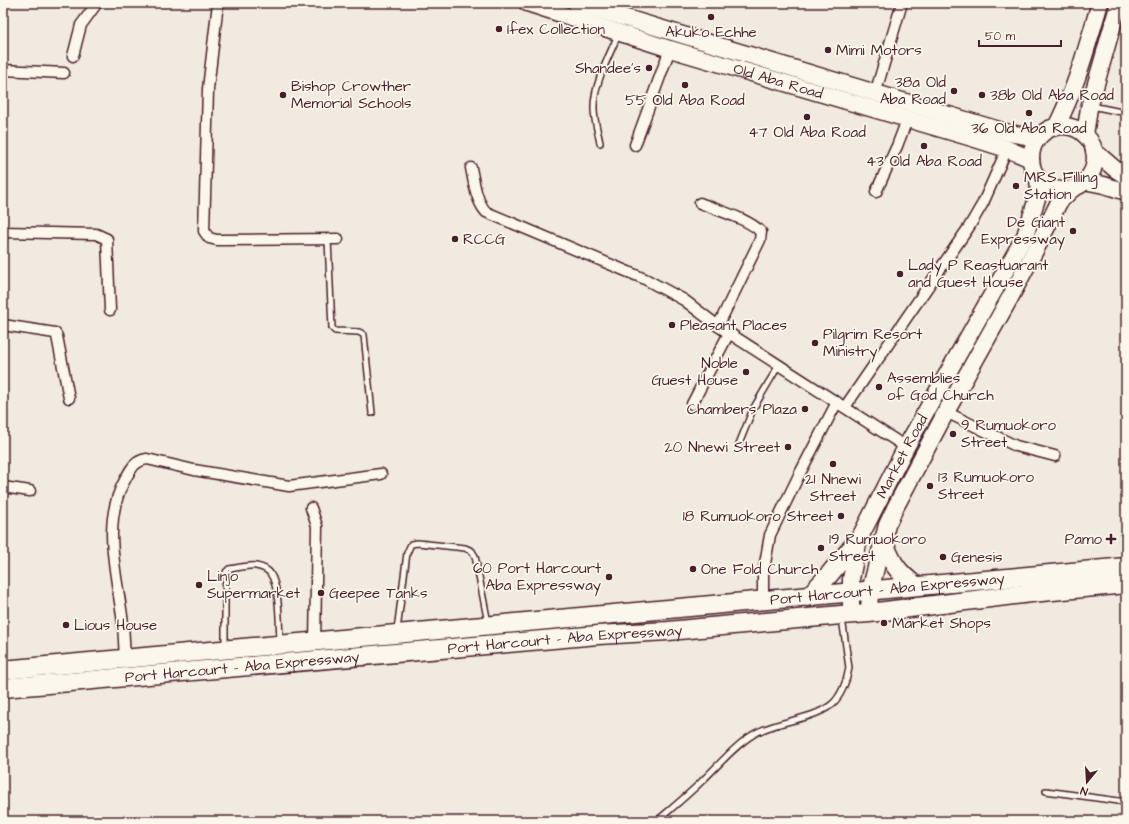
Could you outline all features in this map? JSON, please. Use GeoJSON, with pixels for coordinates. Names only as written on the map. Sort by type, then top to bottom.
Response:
{"type":"FeatureCollection","features":[{"type":"Feature","properties":{"kind":"highway"},"geometry":{"type":"LineString","coordinates":[[808,597],[860,539]]}},
{"type":"Feature","properties":{"kind":"highway"},"geometry":{"type":"LineString","coordinates":[[883,540],[891,562],[903,576],[916,586]]}},
{"type":"Feature","properties":{"kind":"highway","name":"Port Harcourt - Aba Expressway"},"geometry":{"type":"LineString","coordinates":[[3,670],[763,602],[851,592],[1126,567]]}},
{"type":"Feature","properties":{"kind":"highway","name":"Port Harcourt - Aba Expressway"},"geometry":{"type":"LineString","coordinates":[[3,688],[598,635],[668,631],[854,614],[1031,593],[1126,584]]}},
{"type":"Feature","properties":{"kind":"main road","name":"Old Aba Road"},"geometry":{"type":"LineString","coordinates":[[526,3],[670,49],[1007,149],[1030,159]]}},
{"type":"Feature","properties":{"kind":"main road","name":"Old Aba Road"},"geometry":{"type":"LineString","coordinates":[[576,3],[875,94],[1009,133],[1037,138]]}},
{"type":"Feature","properties":{"kind":"main road"},"geometry":{"type":"LineString","coordinates":[[1056,127],[1068,103],[1079,75],[1100,3]]}},
{"type":"Feature","properties":{"kind":"main road"},"geometry":{"type":"LineString","coordinates":[[1085,135],[1090,105],[1121,5]]}},
{"type":"Feature","properties":{"kind":"main road"},"geometry":{"type":"LineString","coordinates":[[1126,176],[1115,169],[1094,151],[1085,135],[1071,127],[1056,127],[1046,131],[1037,138],[1032,148],[1030,159],[1033,170],[1038,178],[1047,185],[1057,189],[1079,185],[1104,185],[1126,192]]}},
{"type":"Feature","properties":{"kind":"main road"},"geometry":{"type":"LineString","coordinates":[[1079,185],[1092,170],[1094,164],[1094,151]]}},
{"type":"Feature","properties":{"kind":"main road","name":"Market Road"},"geometry":{"type":"LineString","coordinates":[[854,614],[851,592],[853,567],[860,539],[906,447],[1025,236],[1039,192],[1038,178]]}},
{"type":"Feature","properties":{"kind":"main road","name":"Market Road"},"geometry":{"type":"LineString","coordinates":[[854,614],[870,591],[887,525],[896,506],[946,412],[1011,296],[1059,202],[1079,185]]}},
{"type":"Feature","properties":{"kind":"street"},"geometry":{"type":"LineString","coordinates":[[73,56],[81,25],[97,3]]}},
{"type":"Feature","properties":{"kind":"street"},"geometry":{"type":"LineString","coordinates":[[218,3],[208,89],[204,231],[209,238],[217,240],[333,240]]}},
{"type":"Feature","properties":{"kind":"street"},"geometry":{"type":"LineString","coordinates":[[875,94],[902,3]]}},
{"type":"Feature","properties":{"kind":"street"},"geometry":{"type":"LineString","coordinates":[[635,145],[670,49]]}},
{"type":"Feature","properties":{"kind":"street"},"geometry":{"type":"LineString","coordinates":[[3,70],[64,73]]}},
{"type":"Feature","properties":{"kind":"street"},"geometry":{"type":"LineString","coordinates":[[876,192],[907,120]]}},
{"type":"Feature","properties":{"kind":"street"},"geometry":{"type":"LineString","coordinates":[[763,602],[763,575],[770,535],[799,475],[841,405],[969,227],[983,203],[1007,149]]}},
{"type":"Feature","properties":{"kind":"street"},"geometry":{"type":"LineString","coordinates":[[471,168],[475,186],[483,208],[486,212],[645,279],[684,300],[728,333],[906,447]]}},
{"type":"Feature","properties":{"kind":"street"},"geometry":{"type":"LineString","coordinates":[[700,203],[748,222],[761,232],[760,240],[718,326]]}},
{"type":"Feature","properties":{"kind":"street"},"geometry":{"type":"LineString","coordinates":[[3,232],[96,234],[104,236],[107,239],[110,310]]}},
{"type":"Feature","properties":{"kind":"street"},"geometry":{"type":"LineString","coordinates":[[3,325],[55,334],[57,336],[69,398]]}},
{"type":"Feature","properties":{"kind":"street"},"geometry":{"type":"LineString","coordinates":[[692,404],[728,333]]}},
{"type":"Feature","properties":{"kind":"street"},"geometry":{"type":"LineString","coordinates":[[946,412],[1016,446],[1055,456]]}},
{"type":"Feature","properties":{"kind":"street"},"geometry":{"type":"LineString","coordinates":[[125,659],[122,617],[115,577],[111,538],[116,498],[134,464],[140,460],[148,459],[194,470],[289,486],[381,474]]}},
{"type":"Feature","properties":{"kind":"street"},"geometry":{"type":"LineString","coordinates":[[3,487],[30,491]]}},
{"type":"Feature","properties":{"kind":"street"},"geometry":{"type":"LineString","coordinates":[[311,508],[317,526],[315,642]]}},
{"type":"Feature","properties":{"kind":"lane"},"geometry":{"type":"LineString","coordinates":[[600,143],[594,110],[594,101],[601,77],[619,32]]}},
{"type":"Feature","properties":{"kind":"lane"},"geometry":{"type":"LineString","coordinates":[[1090,105],[1126,113]]}},
{"type":"Feature","properties":{"kind":"lane"},"geometry":{"type":"LineString","coordinates":[[333,240],[332,328],[335,331],[359,332],[364,335],[372,413]]}},
{"type":"Feature","properties":{"kind":"lane"},"geometry":{"type":"LineString","coordinates":[[739,444],[753,409],[779,365]]}},
{"type":"Feature","properties":{"kind":"lane"},"geometry":{"type":"LineString","coordinates":[[397,635],[407,553],[411,544],[418,542],[465,548],[472,551],[476,556],[489,626]]}},
{"type":"Feature","properties":{"kind":"lane"},"geometry":{"type":"LineString","coordinates":[[225,650],[226,572],[229,569],[251,566],[257,566],[269,571],[274,580],[280,645]]}},
{"type":"Feature","properties":{"kind":"lane"},"geometry":{"type":"LineString","coordinates":[[657,821],[697,786],[740,744],[755,733],[772,726],[823,711],[832,705],[842,691],[848,674],[854,614]]}},
{"type":"Feature","properties":{"kind":"lane"},"geometry":{"type":"LineString","coordinates":[[1046,791],[1126,802]]}},
{"type":"Feature","properties":{"kind":"place","name":"Akuko Echhe"},"geometry":{"type":"Point","coordinates":[711,17]}},
{"type":"Feature","properties":{"kind":"place","name":"Ifex Collection"},"geometry":{"type":"Point","coordinates":[499,29]}},
{"type":"Feature","properties":{"kind":"place","name":"Mimi Motors"},"geometry":{"type":"Point","coordinates":[828,50]}},
{"type":"Feature","properties":{"kind":"place","name":"Shandee's"},"geometry":{"type":"Point","coordinates":[649,68]}},
{"type":"Feature","properties":{"kind":"place","name":"55 Old Aba Road"},"geometry":{"type":"Point","coordinates":[685,85]}},
{"type":"Feature","properties":{"kind":"place","name":"38a Old Aba Road"},"geometry":{"type":"Point","coordinates":[954,91]}},
{"type":"Feature","properties":{"kind":"place","name":"Bishop Crowther Memorial Schools"},"geometry":{"type":"Point","coordinates":[283,95]}},
{"type":"Feature","properties":{"kind":"place","name":"38b Old Aba Road"},"geometry":{"type":"Point","coordinates":[982,95]}},
{"type":"Feature","properties":{"kind":"place","name":"36 Old Aba Road"},"geometry":{"type":"Point","coordinates":[1029,113]}},
{"type":"Feature","properties":{"kind":"place","name":"47 Old Aba Road"},"geometry":{"type":"Point","coordinates":[807,117]}},
{"type":"Feature","properties":{"kind":"place","name":"43 Old Aba Road"},"geometry":{"type":"Point","coordinates":[924,146]}},
{"type":"Feature","properties":{"kind":"place","name":"MRS Filling Station"},"geometry":{"type":"Point","coordinates":[1016,186]}},
{"type":"Feature","properties":{"kind":"place","name":"De Giant Expressway"},"geometry":{"type":"Point","coordinates":[1073,231]}},
{"type":"Feature","properties":{"kind":"place","name":"RCCG"},"geometry":{"type":"Point","coordinates":[455,239]}},
{"type":"Feature","properties":{"kind":"place","name":"Lady P Reastuarant and Guest House"},"geometry":{"type":"Point","coordinates":[900,274]}},
{"type":"Feature","properties":{"kind":"place","name":"Pleasant Places"},"geometry":{"type":"Point","coordinates":[672,325]}},
{"type":"Feature","properties":{"kind":"place","name":"Pilgrim Resort Ministry"},"geometry":{"type":"Point","coordinates":[815,343]}},
{"type":"Feature","properties":{"kind":"place","name":"Noble Guest House"},"geometry":{"type":"Point","coordinates":[746,372]}},
{"type":"Feature","properties":{"kind":"place","name":"Assemblies of God Church"},"geometry":{"type":"Point","coordinates":[879,387]}},
{"type":"Feature","properties":{"kind":"place","name":"Chambers Plaza"},"geometry":{"type":"Point","coordinates":[805,409]}},
{"type":"Feature","properties":{"kind":"place","name":"9 Rumuokoro Street"},"geometry":{"type":"Point","coordinates":[953,434]}},
{"type":"Feature","properties":{"kind":"place","name":"20 Nnewi Street"},"geometry":{"type":"Point","coordinates":[788,447]}},
{"type":"Feature","properties":{"kind":"place","name":"21 Nnewi Street"},"geometry":{"type":"Point","coordinates":[833,464]}},
{"type":"Feature","properties":{"kind":"place","name":"13 Rumuokoro Street"},"geometry":{"type":"Point","coordinates":[930,486]}},
{"type":"Feature","properties":{"kind":"place","name":"18 Rumuokoro Street"},"geometry":{"type":"Point","coordinates":[841,516]}},
{"type":"Feature","properties":{"kind":"place","name":"Pamo"},"geometry":{"type":"Point","coordinates":[1111,539]}},
{"type":"Feature","properties":{"kind":"place","name":"19 Rumuokoro Street"},"geometry":{"type":"Point","coordinates":[821,548]}},
{"type":"Feature","properties":{"kind":"place","name":"Genesis"},"geometry":{"type":"Point","coordinates":[943,557]}},
{"type":"Feature","properties":{"kind":"place","name":"One Fold Church"},"geometry":{"type":"Point","coordinates":[693,569]}},
{"type":"Feature","properties":{"kind":"place","name":"60 Port Harcourt Aba Expressway"},"geometry":{"type":"Point","coordinates":[609,577]}},
{"type":"Feature","properties":{"kind":"place","name":"Linjo Supermarket"},"geometry":{"type":"Point","coordinates":[199,585]}},
{"type":"Feature","properties":{"kind":"place","name":"Geepee Tanks"},"geometry":{"type":"Point","coordinates":[321,593]}},
{"type":"Feature","properties":{"kind":"place","name":"Market Shops"},"geometry":{"type":"Point","coordinates":[884,623]}},
{"type":"Feature","properties":{"kind":"place","name":"Lious House"},"geometry":{"type":"Point","coordinates":[66,625]}}]}
